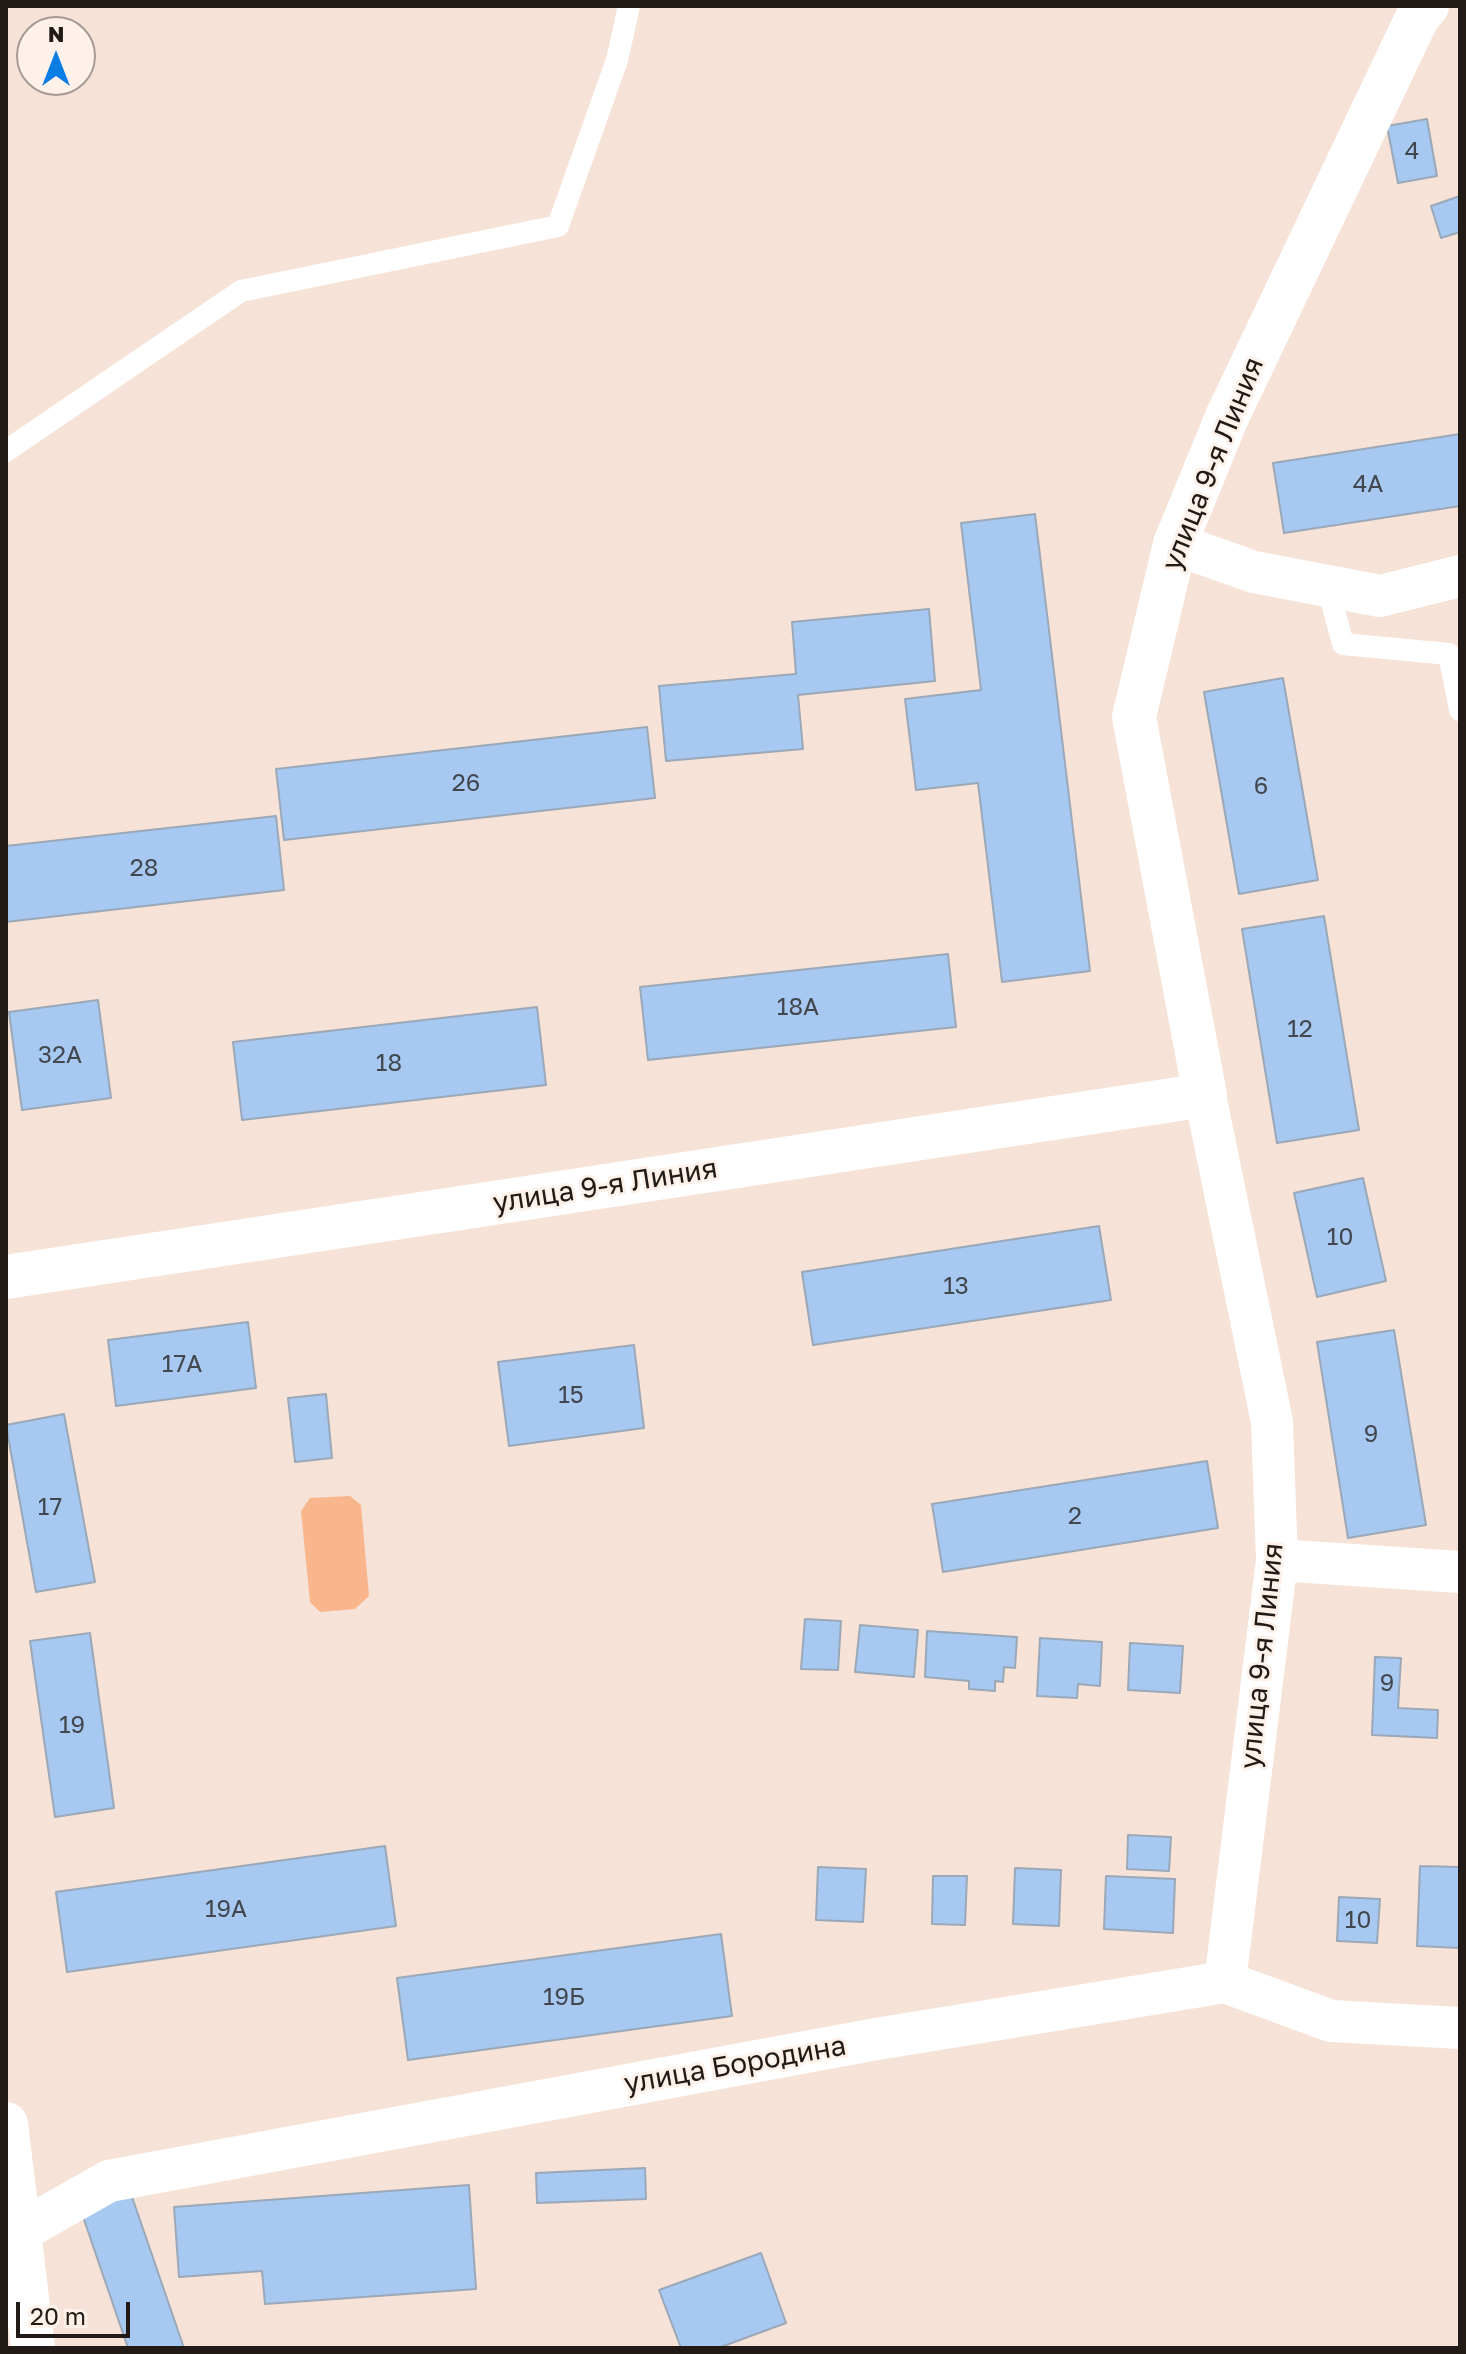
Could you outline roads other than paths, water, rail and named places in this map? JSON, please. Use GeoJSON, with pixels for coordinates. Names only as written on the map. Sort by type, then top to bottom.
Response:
{"type":"FeatureCollection","features":[{"type":"Feature","properties":{"kind":"street","name":"улица 9-я Линия"},"geometry":{"type":"LineString","coordinates":[[1225,1982],[1277,1560],[1272,1422],[1205,1095],[1134,717],[1175,544],[1227,417],[1418,16],[1427,6]]}},
{"type":"Feature","properties":{"kind":"street"},"geometry":{"type":"LineString","coordinates":[[1175,544],[1254,572],[1380,596],[1460,576]]}},
{"type":"Feature","properties":{"kind":"street","name":"улица 9-я Линия"},"geometry":{"type":"LineString","coordinates":[[6,1277],[1205,1095]]}},
{"type":"Feature","properties":{"kind":"street"},"geometry":{"type":"LineString","coordinates":[[1277,1560],[1460,1572]]}},
{"type":"Feature","properties":{"kind":"street","name":"улица Бородина"},"geometry":{"type":"LineString","coordinates":[[19,2232],[109,2181],[871,2040],[1225,1982],[1331,2021],[1460,2028]]}},
{"type":"Feature","properties":{"kind":"street"},"geometry":{"type":"LineString","coordinates":[[6,2124],[33,2348]]}},
{"type":"Feature","properties":{"kind":"lane"},"geometry":{"type":"LineString","coordinates":[[6,451],[241,291],[558,226],[617,60],[629,6]]}},
{"type":"Feature","properties":{"kind":"lane"},"geometry":{"type":"LineString","coordinates":[[1328,588],[1343,644],[1449,654],[1460,710]]}}]}
